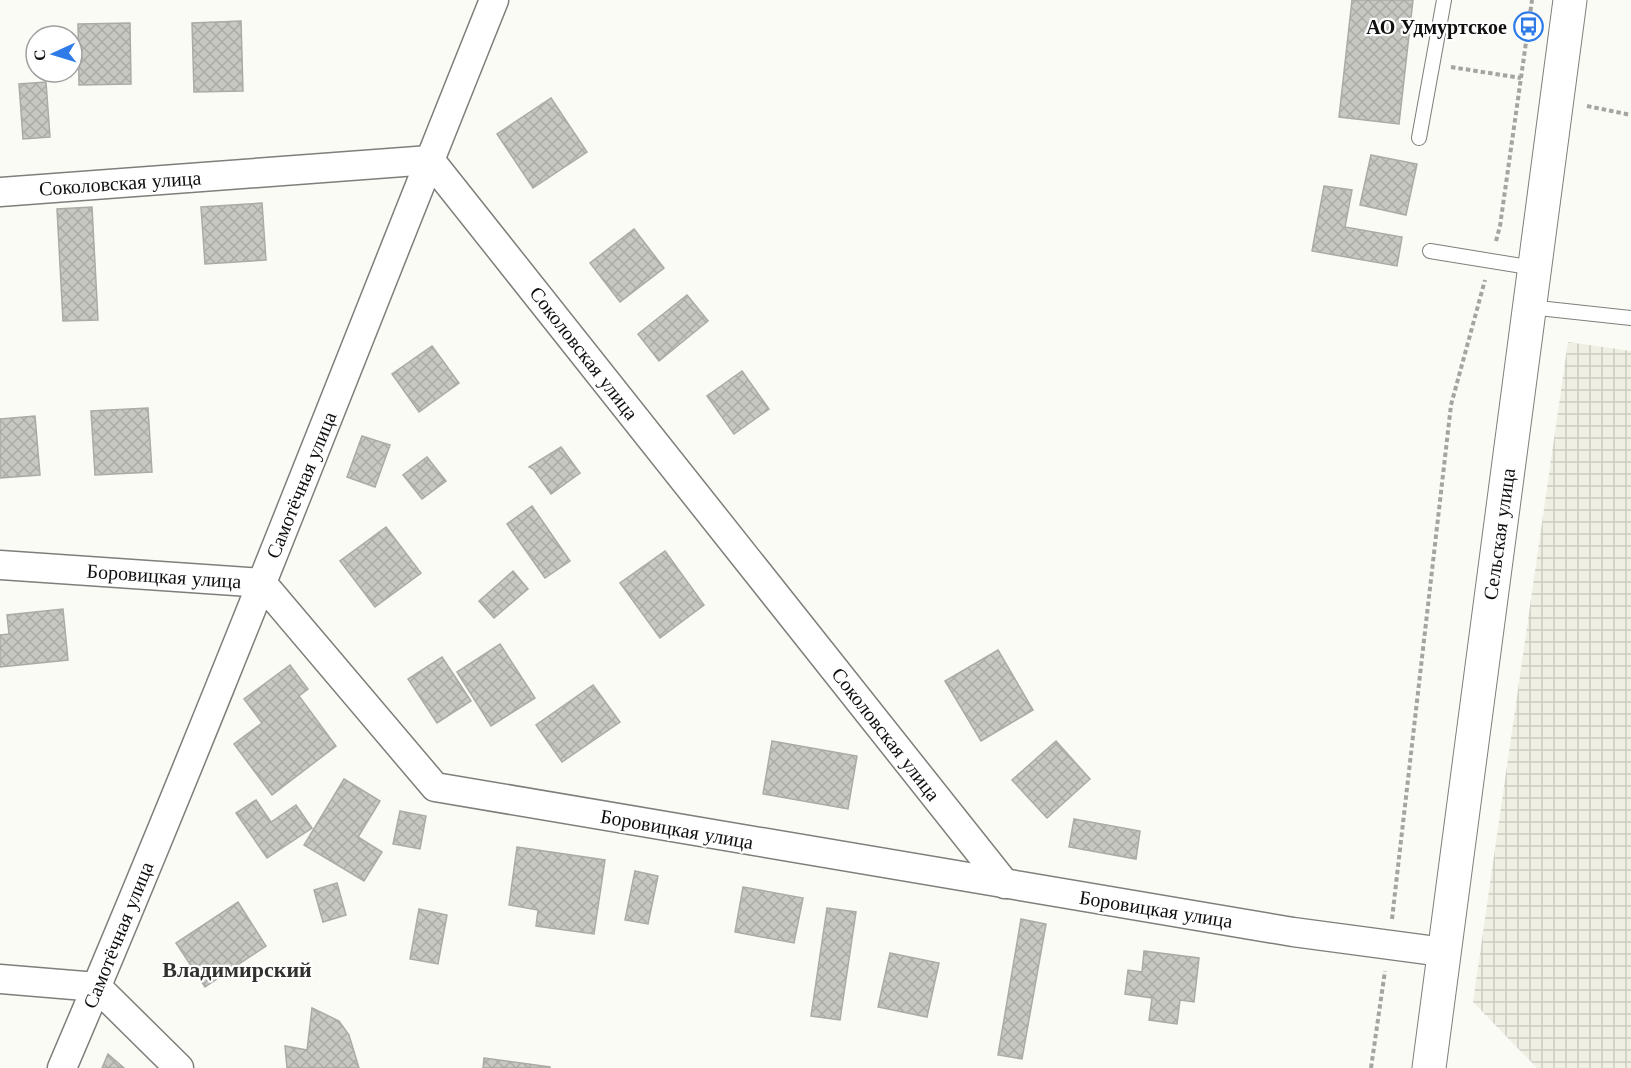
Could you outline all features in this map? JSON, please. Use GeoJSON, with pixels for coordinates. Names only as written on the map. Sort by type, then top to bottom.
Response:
{"type":"FeatureCollection","features":[{"type":"Feature","properties":{"kind":"street","name":"Самотёчная улица"},"geometry":{"type":"LineString","coordinates":[[62,1068],[262,583],[494,0]]}},
{"type":"Feature","properties":{"kind":"street","name":"Сельская улица"},"geometry":{"type":"LineString","coordinates":[[1429,1068],[1570,0]]}},
{"type":"Feature","properties":{"kind":"street","name":"Соколовская улица"},"geometry":{"type":"LineString","coordinates":[[0,192],[430,160],[1005,884]]}},
{"type":"Feature","properties":{"kind":"street","name":"Боровицкая улица"},"geometry":{"type":"LineString","coordinates":[[0,565],[262,583],[435,787],[1281,930],[1443,952]]}},
{"type":"Feature","properties":{"kind":"street"},"geometry":{"type":"LineString","coordinates":[[0,979],[96,987],[178,1068]]}},
{"type":"Feature","properties":{"kind":"lane"},"geometry":{"type":"LineString","coordinates":[[1419,138],[1444,0]]}},
{"type":"Feature","properties":{"kind":"lane"},"geometry":{"type":"LineString","coordinates":[[1430,251],[1534,268]]}},
{"type":"Feature","properties":{"kind":"lane"},"geometry":{"type":"LineString","coordinates":[[1528,307],[1631,318]]}},
{"type":"Feature","properties":{"kind":"path"},"geometry":{"type":"LineString","coordinates":[[1371,1068],[1389,945],[1451,405],[1500,226],[1532,0]]}},
{"type":"Feature","properties":{"kind":"path"},"geometry":{"type":"LineString","coordinates":[[1432,63],[1521,78]]}},
{"type":"Feature","properties":{"kind":"shaded area"},"geometry":{"type":"Polygon","coordinates":[[[1568,342],[1631,351],[1631,1068],[1537,1068],[1473,1002],[1568,342]]]}},
{"type":"Feature","properties":{"kind":"building"},"geometry":{"type":"Polygon","coordinates":[[[1352,0],[1413,0],[1399,124],[1339,117],[1352,0]]]}},
{"type":"Feature","properties":{"kind":"building"},"geometry":{"type":"Polygon","coordinates":[[[241,21],[243,91],[194,92],[192,23],[241,21]]]}},
{"type":"Feature","properties":{"kind":"building"},"geometry":{"type":"Polygon","coordinates":[[[130,23],[131,84],[79,85],[84,84],[84,24],[78,24],[130,23]]]}},
{"type":"Feature","properties":{"kind":"building"},"geometry":{"type":"Polygon","coordinates":[[[19,84],[46,84],[50,137],[23,139],[19,84]]]}},
{"type":"Feature","properties":{"kind":"building"},"geometry":{"type":"Polygon","coordinates":[[[551,98],[587,152],[533,188],[497,134],[551,98]]]}},
{"type":"Feature","properties":{"kind":"building"},"geometry":{"type":"Polygon","coordinates":[[[1371,155],[1417,164],[1406,215],[1360,205],[1371,155]]]}},
{"type":"Feature","properties":{"kind":"building"},"geometry":{"type":"Polygon","coordinates":[[[1324,186],[1352,190],[1345,227],[1402,237],[1397,266],[1312,251],[1324,186]]]}},
{"type":"Feature","properties":{"kind":"building"},"geometry":{"type":"Polygon","coordinates":[[[262,203],[266,260],[205,264],[201,207],[262,203]]]}},
{"type":"Feature","properties":{"kind":"building"},"geometry":{"type":"Polygon","coordinates":[[[92,207],[98,320],[63,321],[57,209],[92,207]]]}},
{"type":"Feature","properties":{"kind":"building"},"geometry":{"type":"Polygon","coordinates":[[[634,229],[664,268],[620,302],[590,263],[634,229]]]}},
{"type":"Feature","properties":{"kind":"building"},"geometry":{"type":"Polygon","coordinates":[[[687,295],[708,321],[659,361],[638,334],[687,295]]]}},
{"type":"Feature","properties":{"kind":"building"},"geometry":{"type":"Polygon","coordinates":[[[432,346],[459,383],[419,412],[392,374],[432,346]]]}},
{"type":"Feature","properties":{"kind":"building"},"geometry":{"type":"Polygon","coordinates":[[[742,371],[769,409],[734,434],[707,396],[742,371]]]}},
{"type":"Feature","properties":{"kind":"building"},"geometry":{"type":"Polygon","coordinates":[[[148,408],[152,472],[95,475],[91,411],[148,408]]]}},
{"type":"Feature","properties":{"kind":"building"},"geometry":{"type":"Polygon","coordinates":[[[35,416],[40,475],[0,478],[0,419],[35,416]]]}},
{"type":"Feature","properties":{"kind":"building"},"geometry":{"type":"Polygon","coordinates":[[[362,436],[390,445],[375,487],[347,477],[362,436]]]}},
{"type":"Feature","properties":{"kind":"building"},"geometry":{"type":"Polygon","coordinates":[[[561,447],[580,473],[551,494],[533,469],[529,467],[561,447]]]}},
{"type":"Feature","properties":{"kind":"building"},"geometry":{"type":"Polygon","coordinates":[[[427,457],[446,481],[422,499],[403,475],[427,457]]]}},
{"type":"Feature","properties":{"kind":"building"},"geometry":{"type":"Polygon","coordinates":[[[532,506],[570,561],[545,578],[507,524],[532,506]]]}},
{"type":"Feature","properties":{"kind":"building"},"geometry":{"type":"Polygon","coordinates":[[[386,527],[421,573],[375,607],[340,561],[386,527]]]}},
{"type":"Feature","properties":{"kind":"building"},"geometry":{"type":"Polygon","coordinates":[[[665,551],[704,605],[660,638],[620,583],[665,551]]]}},
{"type":"Feature","properties":{"kind":"building"},"geometry":{"type":"Polygon","coordinates":[[[513,571],[528,589],[494,618],[479,601],[513,571]]]}},
{"type":"Feature","properties":{"kind":"building"},"geometry":{"type":"Polygon","coordinates":[[[63,609],[68,660],[0,667],[0,635],[9,634],[7,615],[63,609]]]}},
{"type":"Feature","properties":{"kind":"building"},"geometry":{"type":"Polygon","coordinates":[[[500,644],[535,698],[491,726],[457,672],[500,644]]]}},
{"type":"Feature","properties":{"kind":"building"},"geometry":{"type":"Polygon","coordinates":[[[998,650],[1033,710],[981,741],[945,681],[998,650]]]}},
{"type":"Feature","properties":{"kind":"building"},"geometry":{"type":"Polygon","coordinates":[[[442,657],[471,701],[437,723],[408,679],[442,657]]]}},
{"type":"Feature","properties":{"kind":"building"},"geometry":{"type":"Polygon","coordinates":[[[290,665],[308,689],[299,696],[336,746],[272,795],[234,744],[262,723],[244,699],[290,665]]]}},
{"type":"Feature","properties":{"kind":"building"},"geometry":{"type":"Polygon","coordinates":[[[593,685],[620,722],[562,762],[536,725],[593,685]]]}},
{"type":"Feature","properties":{"kind":"building"},"geometry":{"type":"Polygon","coordinates":[[[772,741],[857,756],[848,809],[763,794],[772,741]]]}},
{"type":"Feature","properties":{"kind":"building"},"geometry":{"type":"Polygon","coordinates":[[[1056,741],[1090,779],[1047,818],[1012,780],[1056,741]]]}},
{"type":"Feature","properties":{"kind":"building"},"geometry":{"type":"Polygon","coordinates":[[[344,779],[380,801],[358,837],[382,852],[364,881],[304,845],[344,779]]]}},
{"type":"Feature","properties":{"kind":"building"},"geometry":{"type":"Polygon","coordinates":[[[256,800],[271,822],[296,805],[312,828],[267,858],[236,813],[256,800]]]}},
{"type":"Feature","properties":{"kind":"building"},"geometry":{"type":"Polygon","coordinates":[[[400,811],[426,816],[420,849],[393,844],[400,811]]]}},
{"type":"Feature","properties":{"kind":"building"},"geometry":{"type":"Polygon","coordinates":[[[1074,819],[1140,831],[1136,859],[1069,847],[1074,819]]]}},
{"type":"Feature","properties":{"kind":"building"},"geometry":{"type":"Polygon","coordinates":[[[517,847],[605,860],[594,934],[536,926],[538,910],[509,905],[517,847]]]}},
{"type":"Feature","properties":{"kind":"building"},"geometry":{"type":"Polygon","coordinates":[[[635,871],[658,876],[648,924],[625,920],[635,871]]]}},
{"type":"Feature","properties":{"kind":"building"},"geometry":{"type":"Polygon","coordinates":[[[337,883],[346,915],[323,922],[314,890],[337,883]]]}},
{"type":"Feature","properties":{"kind":"building"},"geometry":{"type":"Polygon","coordinates":[[[743,887],[803,898],[794,943],[735,932],[743,887]]]}},
{"type":"Feature","properties":{"kind":"building"},"geometry":{"type":"Polygon","coordinates":[[[238,902],[266,946],[205,987],[176,943],[238,902]]]}},
{"type":"Feature","properties":{"kind":"building"},"geometry":{"type":"Polygon","coordinates":[[[827,908],[856,912],[840,1020],[811,1016],[827,908]]]}},
{"type":"Feature","properties":{"kind":"building"},"geometry":{"type":"Polygon","coordinates":[[[419,909],[447,915],[438,964],[410,959],[419,909]]]}},
{"type":"Feature","properties":{"kind":"building"},"geometry":{"type":"Polygon","coordinates":[[[1021,919],[1046,924],[1022,1059],[998,1055],[1021,919]]]}},
{"type":"Feature","properties":{"kind":"building"},"geometry":{"type":"Polygon","coordinates":[[[1144,951],[1199,958],[1194,1002],[1180,1000],[1177,1024],[1149,1020],[1152,998],[1125,994],[1128,970],[1142,972],[1144,951]]]}},
{"type":"Feature","properties":{"kind":"building"},"geometry":{"type":"Polygon","coordinates":[[[890,953],[939,963],[927,1017],[878,1007],[890,953]]]}},
{"type":"Feature","properties":{"kind":"building"},"geometry":{"type":"Polygon","coordinates":[[[312,1008],[339,1021],[349,1035],[359,1068],[287,1068],[285,1046],[307,1050],[312,1008]]]}},
{"type":"Feature","properties":{"kind":"building"},"geometry":{"type":"Polygon","coordinates":[[[108,1054],[124,1068],[102,1068],[108,1054]]]}},
{"type":"Feature","properties":{"kind":"building"},"geometry":{"type":"Polygon","coordinates":[[[484,1058],[550,1067],[550,1068],[483,1068],[484,1058]]]}},
{"type":"Feature","properties":{"kind":"place","name":"АО Удмуртское"},"geometry":{"type":"Point","coordinates":[1528,27]}},
{"type":"Feature","properties":{"kind":"district","name":"Владимирский"},"geometry":{"type":"Point","coordinates":[237,969]}}]}
